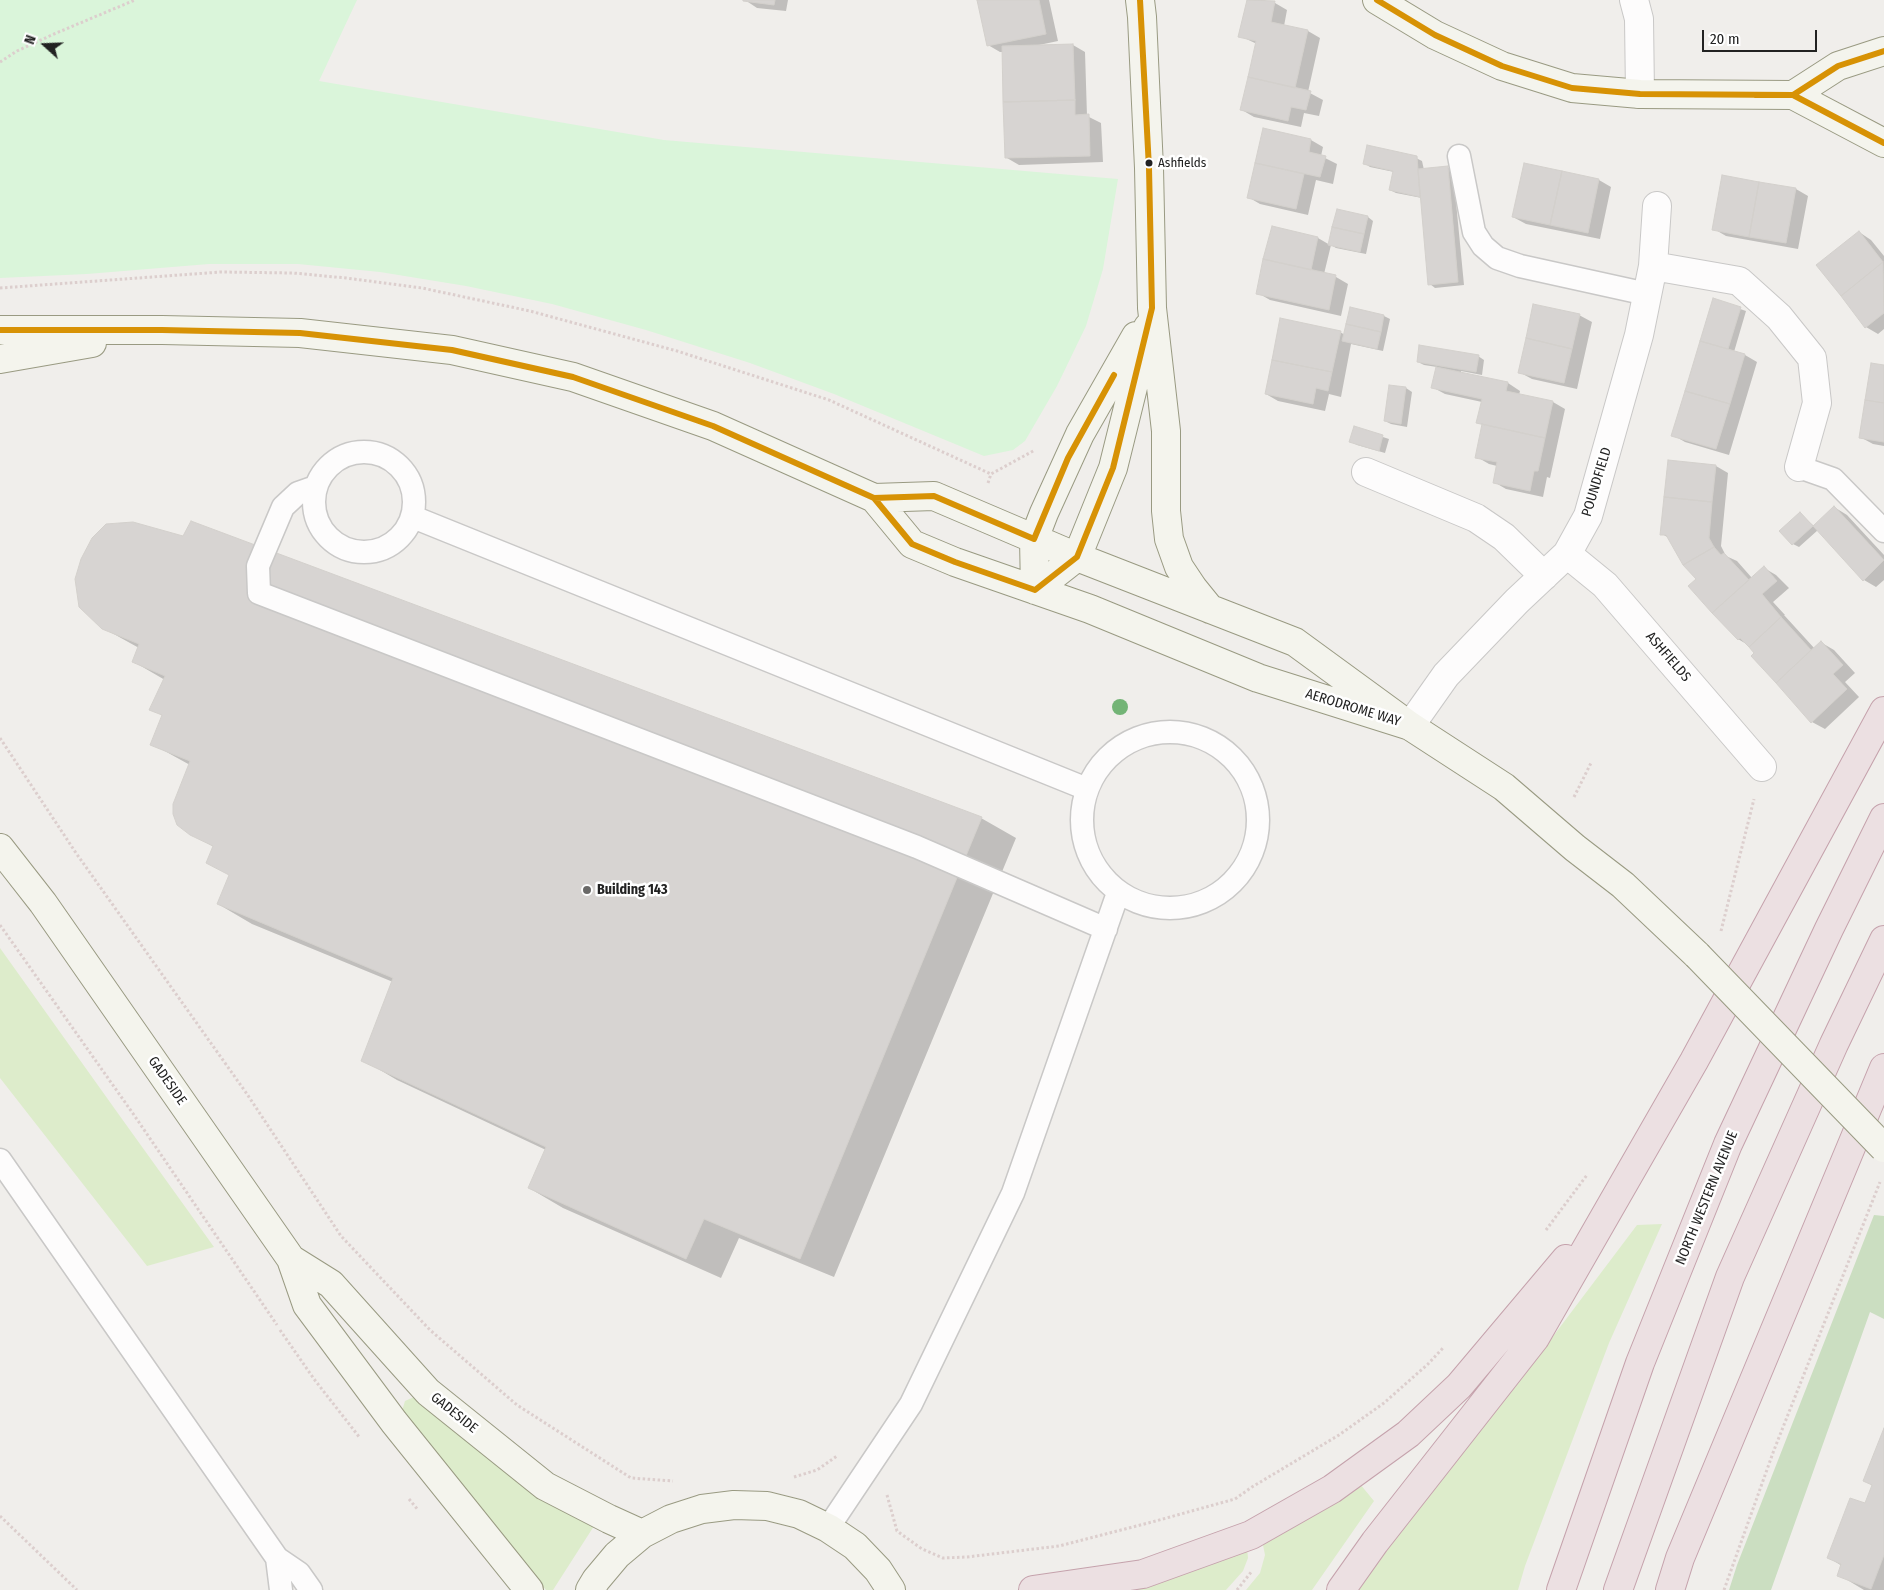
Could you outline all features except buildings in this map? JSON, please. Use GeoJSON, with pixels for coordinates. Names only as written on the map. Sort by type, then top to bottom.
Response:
{"type":"FeatureCollection","features":[{"type":"Feature","properties":{"kind":"highway"},"geometry":{"type":"LineString","coordinates":[[1341,1590],[1375,1542],[1535,1338],[1694,1061],[1884,711]]}},
{"type":"Feature","properties":{"kind":"highway","name":"NORTH WESTERN AVENUE"},"geometry":{"type":"LineString","coordinates":[[1561,1590],[1640,1363],[1728,1144],[1829,928],[1884,818]]}},
{"type":"Feature","properties":{"kind":"highway"},"geometry":{"type":"LineString","coordinates":[[1618,1590],[1730,1277],[1834,1044],[1884,940]]}},
{"type":"Feature","properties":{"kind":"highway"},"geometry":{"type":"LineString","coordinates":[[1670,1590],[1680,1558],[1884,1068]]}},
{"type":"Feature","properties":{"kind":"highway"},"geometry":{"type":"LineString","coordinates":[[1033,1590],[1143,1574],[1251,1535],[1332,1489],[1408,1434],[1459,1386],[1614,1202]]}},
{"type":"Feature","properties":{"kind":"street"},"geometry":{"type":"LineString","coordinates":[[1377,0],[1435,35],[1502,66],[1572,88],[1640,94],[1793,95],[1884,143]]}},
{"type":"Feature","properties":{"kind":"street"},"geometry":{"type":"LineString","coordinates":[[1634,0],[1639,19],[1640,94]]}},
{"type":"Feature","properties":{"kind":"street"},"geometry":{"type":"LineString","coordinates":[[1146,5],[1152,308],[1166,431],[1166,510],[1169,539],[1178,567],[1192,588],[1211,610]]}},
{"type":"Feature","properties":{"kind":"street"},"geometry":{"type":"LineString","coordinates":[[1793,95],[1838,66],[1884,51]]}},
{"type":"Feature","properties":{"kind":"street","name":"POUNDFIELD"},"geometry":{"type":"LineString","coordinates":[[1410,726],[1446,675],[1567,554],[1588,516],[1639,335],[1653,266],[1657,206]]}},
{"type":"Feature","properties":{"kind":"street"},"geometry":{"type":"LineString","coordinates":[[1653,266],[1739,281],[1779,317],[1812,358],[1818,402],[1799,467]]}},
{"type":"Feature","properties":{"kind":"street"},"geometry":{"type":"LineString","coordinates":[[1035,590],[1034,538],[1052,494],[1080,434],[1152,308]]}},
{"type":"Feature","properties":{"kind":"street"},"geometry":{"type":"LineString","coordinates":[[1035,590],[1077,557],[1113,468],[1152,308]]}},
{"type":"Feature","properties":{"kind":"street","name":"AERODROME WAY"},"geometry":{"type":"LineString","coordinates":[[0,330],[162,330],[300,333],[442,349],[573,377],[714,426],[874,498],[934,496],[1077,557],[1295,642],[1410,726]]}},
{"type":"Feature","properties":{"kind":"street","name":"AERODROME WAY"},"geometry":{"type":"LineString","coordinates":[[0,359],[162,330]]}},
{"type":"Feature","properties":{"kind":"street"},"geometry":{"type":"LineString","coordinates":[[1366,472],[1476,518],[1504,538],[1544,576]]}},
{"type":"Feature","properties":{"kind":"street","name":"AERODROME WAY"},"geometry":{"type":"LineString","coordinates":[[874,498],[912,544],[955,562],[1090,609],[1258,678],[1410,726]]}},
{"type":"Feature","properties":{"kind":"street","name":"ASHFIELDS"},"geometry":{"type":"LineString","coordinates":[[1567,554],[1605,585],[1762,767]]}},
{"type":"Feature","properties":{"kind":"street"},"geometry":{"type":"LineString","coordinates":[[1410,726],[1504,787],[1575,848],[1623,885],[1697,955],[1884,1148]]}},
{"type":"Feature","properties":{"kind":"street","name":"GADESIDE"},"geometry":{"type":"LineString","coordinates":[[0,829],[43,903]]}},
{"type":"Feature","properties":{"kind":"street","name":"GADESIDE"},"geometry":{"type":"LineString","coordinates":[[0,848],[43,903],[291,1259],[307,1305],[394,1422],[529,1590]]}},
{"type":"Feature","properties":{"kind":"street","name":"GADESIDE"},"geometry":{"type":"LineString","coordinates":[[291,1259],[331,1284],[428,1392],[545,1486],[642,1534]]}},
{"type":"Feature","properties":{"kind":"street"},"geometry":{"type":"LineString","coordinates":[[590,1590],[617,1555],[642,1534],[679,1516],[702,1509],[734,1504],[767,1506],[791,1512],[828,1528],[855,1546],[878,1570],[891,1590]]}},
{"type":"Feature","properties":{"kind":"lane"},"geometry":{"type":"LineString","coordinates":[[1458,156],[1474,232],[1482,246],[1497,258],[1520,266],[1647,294]]}},
{"type":"Feature","properties":{"kind":"lane"},"geometry":{"type":"LineString","coordinates":[[370,451],[387,456],[401,467],[410,482],[414,499],[413,517],[404,532],[391,544],[375,551],[358,552],[349,550],[341,547],[327,536],[317,522],[313,504],[315,486],[324,471],[336,459],[353,452],[370,451]]}},
{"type":"Feature","properties":{"kind":"lane"},"geometry":{"type":"LineString","coordinates":[[1799,467],[1833,479],[1884,531]]}},
{"type":"Feature","properties":{"kind":"lane"},"geometry":{"type":"LineString","coordinates":[[315,486],[298,492],[283,507],[258,566],[260,593],[917,847],[1106,929]]}},
{"type":"Feature","properties":{"kind":"lane"},"geometry":{"type":"LineString","coordinates":[[413,517],[1087,789]]}},
{"type":"Feature","properties":{"kind":"lane"},"geometry":{"type":"LineString","coordinates":[[1179,732],[1202,737],[1223,748],[1239,764],[1252,784],[1258,806],[1259,829],[1253,852],[1242,872],[1227,889],[1207,901],[1185,908],[1161,909],[1139,904],[1118,893],[1102,877],[1089,857],[1082,835],[1082,812],[1087,789],[1098,769],[1114,752],[1127,743],[1156,733],[1179,732]]}},
{"type":"Feature","properties":{"kind":"lane"},"geometry":{"type":"LineString","coordinates":[[828,1528],[911,1404],[1012,1193],[1118,893]]}},
{"type":"Feature","properties":{"kind":"lane"},"geometry":{"type":"LineString","coordinates":[[0,1160],[277,1558],[299,1573],[312,1590]]}},
{"type":"Feature","properties":{"kind":"lane"},"geometry":{"type":"LineString","coordinates":[[277,1558],[281,1590]]}},
{"type":"Feature","properties":{"kind":"path"},"geometry":{"type":"LineString","coordinates":[[0,62],[17,51],[54,34],[135,0]]}},
{"type":"Feature","properties":{"kind":"path"},"geometry":{"type":"LineString","coordinates":[[974,468],[991,474],[1039,448]]}},
{"type":"Feature","properties":{"kind":"path"},"geometry":{"type":"LineString","coordinates":[[0,738],[76,853],[247,1094],[341,1236],[430,1330],[517,1405],[631,1478],[680,1482]]}},
{"type":"Feature","properties":{"kind":"path"},"geometry":{"type":"LineString","coordinates":[[1574,797],[1591,763]]}},
{"type":"Feature","properties":{"kind":"path"},"geometry":{"type":"LineString","coordinates":[[1721,933],[1762,767]]}},
{"type":"Feature","properties":{"kind":"path"},"geometry":{"type":"LineString","coordinates":[[0,924],[314,1379],[361,1439]]}},
{"type":"Feature","properties":{"kind":"path"},"geometry":{"type":"LineString","coordinates":[[1544,1231],[1592,1168]]}},
{"type":"Feature","properties":{"kind":"path"},"geometry":{"type":"LineString","coordinates":[[1724,1590],[1774,1450],[1880,1181]]}},
{"type":"Feature","properties":{"kind":"path"},"geometry":{"type":"LineString","coordinates":[[791,1477],[817,1470],[840,1454],[867,1470],[889,1498],[897,1531],[922,1549],[943,1558],[968,1557],[1059,1546],[1235,1499],[1252,1486],[1339,1435],[1384,1403],[1428,1364],[1447,1344]]}},
{"type":"Feature","properties":{"kind":"path"},"geometry":{"type":"LineString","coordinates":[[408,1498],[420,1513]]}},
{"type":"Feature","properties":{"kind":"path"},"geometry":{"type":"LineString","coordinates":[[0,1516],[77,1590]]}},
{"type":"Feature","properties":{"kind":"green space"},"geometry":{"type":"Polygon","coordinates":[[[0,0],[357,0],[319,81],[664,140],[1118,179],[1103,269],[1086,326],[1057,386],[1025,441],[1013,450],[984,456],[834,394],[750,363],[646,330],[552,304],[466,286],[380,272],[298,264],[209,264],[87,274],[0,278],[0,0]]]}},
{"type":"Feature","properties":{"kind":"green space"},"geometry":{"type":"Polygon","coordinates":[[[0,948],[214,1247],[147,1266],[0,1078],[0,948]]]}},
{"type":"Feature","properties":{"kind":"green space"},"geometry":{"type":"Polygon","coordinates":[[[1874,1215],[1884,1216],[1884,1319],[1870,1312],[1771,1590],[1729,1590],[1737,1565],[1874,1215]]]}},
{"type":"Feature","properties":{"kind":"green space"},"geometry":{"type":"Polygon","coordinates":[[[1662,1224],[1609,1343],[1525,1566],[1518,1590],[1356,1590],[1441,1476],[1545,1347],[1637,1225],[1662,1224]]]}},
{"type":"Feature","properties":{"kind":"green space"},"geometry":{"type":"Polygon","coordinates":[[[414,1397],[594,1526],[553,1590],[546,1590],[401,1414],[405,1401],[414,1397]]]}},
{"type":"Feature","properties":{"kind":"green space"},"geometry":{"type":"Polygon","coordinates":[[[1360,1484],[1374,1501],[1312,1590],[1246,1590],[1260,1573],[1265,1555],[1262,1540],[1360,1484]]]}},
{"type":"Feature","properties":{"kind":"green space"},"geometry":{"type":"Polygon","coordinates":[[[1247,1548],[1248,1558],[1243,1571],[1226,1590],[1114,1590],[1247,1548]]]}},
{"type":"Feature","properties":{"kind":"transit line"},"geometry":{"type":"LineString","coordinates":[[0,330],[162,330],[300,333],[452,350],[573,377],[713,426],[874,498],[912,544],[955,562],[1035,590],[1077,557],[1113,468],[1152,308],[1149,168],[1140,0]]}},
{"type":"Feature","properties":{"kind":"transit line"},"geometry":{"type":"LineString","coordinates":[[1377,0],[1435,35],[1502,66],[1572,88],[1640,94],[1793,95],[1884,143]]}},
{"type":"Feature","properties":{"kind":"transit line"},"geometry":{"type":"LineString","coordinates":[[1755,95],[1793,95],[1838,66],[1884,51]]}},
{"type":"Feature","properties":{"kind":"transit line"},"geometry":{"type":"LineString","coordinates":[[845,485],[874,498],[934,496],[1034,539],[1068,458],[1114,375]]}},
{"type":"Feature","properties":{"kind":"place","name":"Ashfields"},"geometry":{"type":"Point","coordinates":[1149,163]}},
{"type":"Feature","properties":{"kind":"place","name":"Building 143"},"geometry":{"type":"Point","coordinates":[587,890]}}]}
